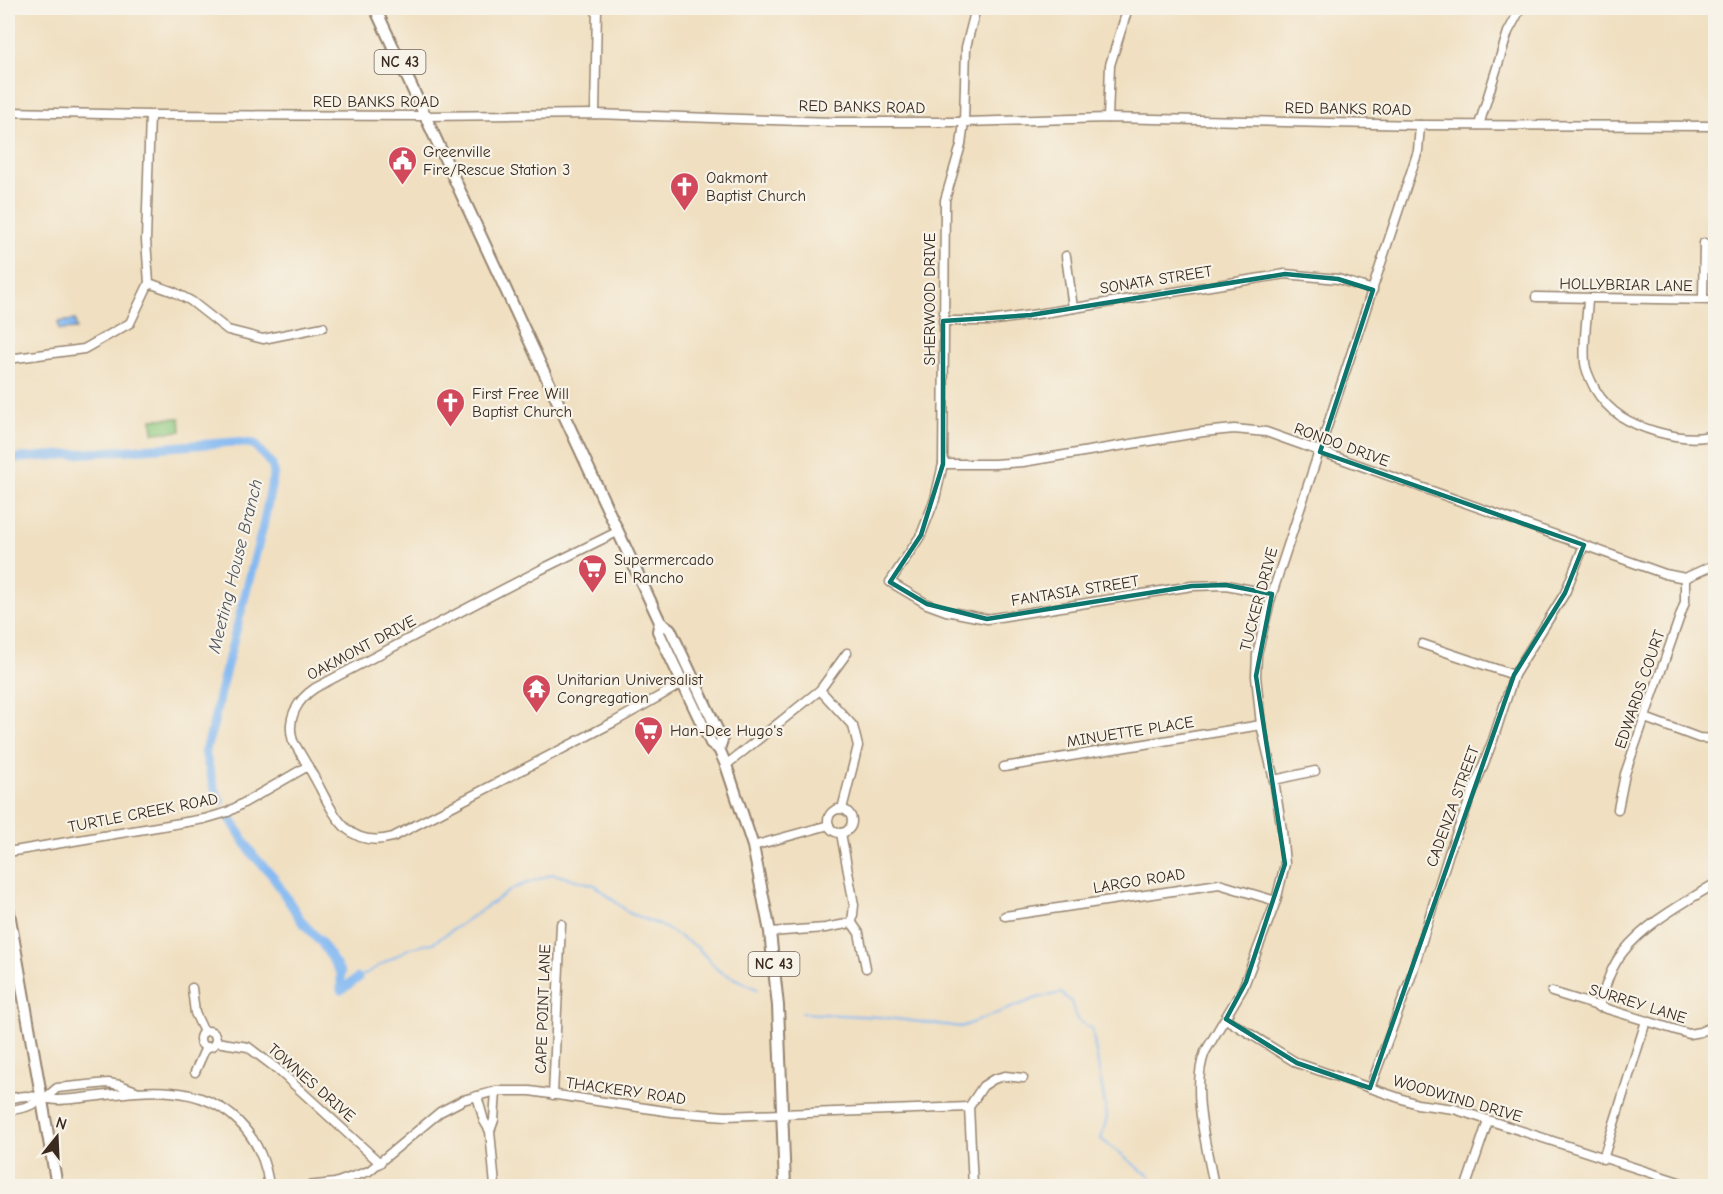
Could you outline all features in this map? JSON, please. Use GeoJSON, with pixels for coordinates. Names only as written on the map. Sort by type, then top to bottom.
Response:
{"type":"FeatureCollection","features":[{"type":"Feature","properties":{"kind":"main road","name":"NC 43"},"geometry":{"type":"LineString","coordinates":[[375,8],[617,532],[660,622],[670,629],[687,662],[720,734],[722,740],[719,749]]}},
{"type":"Feature","properties":{"kind":"main road","name":"NC 43"},"geometry":{"type":"LineString","coordinates":[[660,622],[658,631],[711,743],[719,749],[726,765],[753,846],[770,932],[778,1006],[784,1186]]}},
{"type":"Feature","properties":{"kind":"main road"},"geometry":{"type":"LineString","coordinates":[[661,635],[668,638],[681,662],[687,662]]}},
{"type":"Feature","properties":{"kind":"main road"},"geometry":{"type":"LineString","coordinates":[[683,683],[688,684],[693,690],[711,730],[714,734],[720,734]]}},
{"type":"Feature","properties":{"kind":"main road"},"geometry":{"type":"LineString","coordinates":[[8,907],[57,1186]]}},
{"type":"Feature","properties":{"kind":"street"},"geometry":{"type":"LineString","coordinates":[[596,114],[597,8]]}},
{"type":"Feature","properties":{"kind":"street","name":"SHERWOOD DRIVE"},"geometry":{"type":"LineString","coordinates":[[890,582],[921,534],[935,499],[943,464],[945,200],[961,145],[964,122],[966,47],[975,8]]}},
{"type":"Feature","properties":{"kind":"street"},"geometry":{"type":"LineString","coordinates":[[1108,118],[1110,65],[1128,8]]}},
{"type":"Feature","properties":{"kind":"street"},"geometry":{"type":"LineString","coordinates":[[1479,125],[1508,32],[1521,8]]}},
{"type":"Feature","properties":{"kind":"street","name":"RED BANKS ROAD"},"geometry":{"type":"LineString","coordinates":[[8,112],[425,116],[596,114],[833,122],[964,122],[1108,118],[1420,125],[1716,126]]}},
{"type":"Feature","properties":{"kind":"street"},"geometry":{"type":"LineString","coordinates":[[8,359],[84,349],[130,323],[149,283],[146,240],[150,115]]}},
{"type":"Feature","properties":{"kind":"street","name":"TUCKER DRIVE"},"geometry":{"type":"LineString","coordinates":[[1214,1186],[1198,1091],[1199,1073],[1205,1052],[1246,982],[1276,901],[1285,864],[1285,845],[1274,780],[1261,725],[1256,676],[1257,654],[1272,594],[1418,151],[1420,125]]}},
{"type":"Feature","properties":{"kind":"street"},"geometry":{"type":"LineString","coordinates":[[1703,300],[1704,243]]}},
{"type":"Feature","properties":{"kind":"street"},"geometry":{"type":"LineString","coordinates":[[1066,256],[1073,308]]}},
{"type":"Feature","properties":{"kind":"street","name":"SONATA STREET"},"geometry":{"type":"LineString","coordinates":[[943,321],[989,321],[1285,274],[1338,279],[1373,290]]}},
{"type":"Feature","properties":{"kind":"street"},"geometry":{"type":"LineString","coordinates":[[149,283],[191,301],[228,330],[251,336],[263,339],[323,327]]}},
{"type":"Feature","properties":{"kind":"street","name":"HOLLYBRIAR LANE"},"geometry":{"type":"LineString","coordinates":[[1536,297],[1716,300]]}},
{"type":"Feature","properties":{"kind":"street"},"geometry":{"type":"LineString","coordinates":[[1588,299],[1585,364],[1603,403],[1622,418],[1641,427],[1674,437],[1716,434]]}},
{"type":"Feature","properties":{"kind":"street","name":"RONDO DRIVE"},"geometry":{"type":"LineString","coordinates":[[943,464],[1023,462],[1203,432],[1234,429],[1266,432],[1665,574],[1684,578]]}},
{"type":"Feature","properties":{"kind":"street","name":"OAKMONT DRIVE"},"geometry":{"type":"LineString","coordinates":[[617,532],[533,573],[315,688],[303,696],[292,718],[291,733],[336,818],[351,833],[364,839],[381,841],[393,837],[614,722],[683,683]]}},
{"type":"Feature","properties":{"kind":"street","name":"CADENZA STREET"},"geometry":{"type":"LineString","coordinates":[[1370,1088],[1410,980],[1449,853],[1514,675],[1565,593],[1584,545]]}},
{"type":"Feature","properties":{"kind":"street"},"geometry":{"type":"LineString","coordinates":[[1684,578],[1716,564]]}},
{"type":"Feature","properties":{"kind":"street","name":"EDWARDS COURT"},"geometry":{"type":"LineString","coordinates":[[1618,809],[1625,774],[1685,603],[1684,578]]}},
{"type":"Feature","properties":{"kind":"street","name":"FANTASIA STREET"},"geometry":{"type":"LineString","coordinates":[[890,582],[936,608],[987,619],[1192,586],[1226,585],[1272,594]]}},
{"type":"Feature","properties":{"kind":"street"},"geometry":{"type":"LineString","coordinates":[[1422,644],[1514,675]]}},
{"type":"Feature","properties":{"kind":"street"},"geometry":{"type":"LineString","coordinates":[[726,765],[820,690],[847,653]]}},
{"type":"Feature","properties":{"kind":"street"},"geometry":{"type":"LineString","coordinates":[[820,690],[852,726],[858,746],[842,809]]}},
{"type":"Feature","properties":{"kind":"street"},"geometry":{"type":"LineString","coordinates":[[1645,718],[1699,738],[1716,739]]}},
{"type":"Feature","properties":{"kind":"street","name":"MINUETTE PLACE"},"geometry":{"type":"LineString","coordinates":[[1004,767],[1261,725]]}},
{"type":"Feature","properties":{"kind":"street","name":"TURTLE CREEK ROAD"},"geometry":{"type":"LineString","coordinates":[[8,852],[204,819],[228,812],[308,766]]}},
{"type":"Feature","properties":{"kind":"street"},"geometry":{"type":"LineString","coordinates":[[1274,780],[1315,771]]}},
{"type":"Feature","properties":{"kind":"street"},"geometry":{"type":"LineString","coordinates":[[829,825],[831,814],[842,809]]}},
{"type":"Feature","properties":{"kind":"street"},"geometry":{"type":"LineString","coordinates":[[829,825],[834,831],[841,833],[848,830],[852,823],[849,813],[842,809]]}},
{"type":"Feature","properties":{"kind":"street"},"geometry":{"type":"LineString","coordinates":[[753,846],[829,825]]}},
{"type":"Feature","properties":{"kind":"street"},"geometry":{"type":"LineString","coordinates":[[841,833],[854,905],[852,923],[859,933],[866,968]]}},
{"type":"Feature","properties":{"kind":"street","name":"LARGO ROAD"},"geometry":{"type":"LineString","coordinates":[[1005,916],[1219,884],[1276,901]]}},
{"type":"Feature","properties":{"kind":"street"},"geometry":{"type":"LineString","coordinates":[[1599,1007],[1612,970],[1622,952],[1656,922],[1716,884]]}},
{"type":"Feature","properties":{"kind":"street"},"geometry":{"type":"LineString","coordinates":[[770,932],[825,928],[852,923]]}},
{"type":"Feature","properties":{"kind":"street","name":"CAPE POINT LANE"},"geometry":{"type":"LineString","coordinates":[[553,1095],[561,924]]}},
{"type":"Feature","properties":{"kind":"street"},"geometry":{"type":"LineString","coordinates":[[192,988],[195,1013],[204,1032]]}},
{"type":"Feature","properties":{"kind":"street","name":"SURREY LANE"},"geometry":{"type":"LineString","coordinates":[[1552,992],[1689,1034],[1716,1025]]}},
{"type":"Feature","properties":{"kind":"street","name":"WOODWIND DRIVE"},"geometry":{"type":"LineString","coordinates":[[1226,1019],[1297,1063],[1417,1104],[1454,1109],[1691,1186]]}},
{"type":"Feature","properties":{"kind":"street"},"geometry":{"type":"LineString","coordinates":[[1603,1159],[1646,1021]]}},
{"type":"Feature","properties":{"kind":"street"},"geometry":{"type":"LineString","coordinates":[[204,1032],[215,1035],[216,1042],[212,1047],[201,1044],[200,1037],[204,1032]]}},
{"type":"Feature","properties":{"kind":"street","name":"TOWNES DRIVE"},"geometry":{"type":"LineString","coordinates":[[216,1042],[248,1047],[277,1069],[380,1163]]}},
{"type":"Feature","properties":{"kind":"street"},"geometry":{"type":"LineString","coordinates":[[195,1072],[206,1047]]}},
{"type":"Feature","properties":{"kind":"street"},"geometry":{"type":"LineString","coordinates":[[973,1186],[969,1107],[976,1093],[994,1079],[1005,1076],[1023,1078]]}},
{"type":"Feature","properties":{"kind":"street"},"geometry":{"type":"LineString","coordinates":[[8,1111],[43,1100],[57,1088],[87,1084],[120,1085],[137,1091],[176,1092],[200,1097],[230,1112],[243,1125],[262,1153],[269,1186]]}},
{"type":"Feature","properties":{"kind":"street"},"geometry":{"type":"LineString","coordinates":[[495,1186],[490,1131],[494,1120],[496,1091]]}},
{"type":"Feature","properties":{"kind":"street","name":"THACKERY ROAD"},"geometry":{"type":"LineString","coordinates":[[307,1186],[334,1183],[357,1176],[380,1163],[427,1121],[452,1105],[496,1091],[530,1091],[694,1114],[726,1116],[969,1107]]}},
{"type":"Feature","properties":{"kind":"street"},"geometry":{"type":"LineString","coordinates":[[8,1099],[28,1096],[43,1100]]}},
{"type":"Feature","properties":{"kind":"street"},"geometry":{"type":"LineString","coordinates":[[477,1096],[484,1121],[490,1131]]}},
{"type":"Feature","properties":{"kind":"street"},"geometry":{"type":"LineString","coordinates":[[1466,1186],[1488,1121]]}},
{"type":"Feature","properties":{"kind":"highlighted area"},"geometry":{"type":"Polygon","coordinates":[[[1285,274],[1338,279],[1373,290],[1320,452],[1584,545],[1565,593],[1514,675],[1370,1088],[1297,1063],[1226,1019],[1246,982],[1285,864],[1256,676],[1272,594],[1226,585],[1192,586],[987,619],[927,604],[890,582],[921,535],[943,464],[943,321],[1031,315],[1285,274]]]}},
{"type":"Feature","properties":{"kind":"green space"},"geometry":{"type":"Polygon","coordinates":[[[180,418],[181,431],[153,433],[152,419],[180,418]]]}},
{"type":"Feature","properties":{"kind":"water"},"geometry":{"type":"Polygon","coordinates":[[[75,320],[76,329],[59,330],[58,322],[75,320]]]}},
{"type":"Feature","properties":{"kind":"waterway","name":"Meeting House Branch"},"geometry":{"type":"LineString","coordinates":[[8,459],[235,442],[254,444],[272,465],[274,472],[263,526],[205,752],[220,801]]}},
{"type":"Feature","properties":{"kind":"waterway","name":"Meeting House Branch"},"geometry":{"type":"LineString","coordinates":[[228,815],[253,855],[272,875],[302,922],[321,942],[341,973],[341,990],[358,978]]}},
{"type":"Feature","properties":{"kind":"waterway","name":"Meeting House Branch"},"geometry":{"type":"LineString","coordinates":[[358,978],[410,948],[433,943],[514,888],[553,874],[595,885],[629,913],[660,925],[697,947],[719,971],[757,989]]}},
{"type":"Feature","properties":{"kind":"waterway","name":"Meeting House Branch"},"geometry":{"type":"LineString","coordinates":[[802,1013],[880,1017],[961,1027],[1037,998],[1061,993],[1071,1002],[1077,1020],[1092,1029],[1107,1117],[1101,1139],[1150,1175],[1149,1186]]}},
{"type":"Feature","properties":{"kind":"place","name":"Greenville Fire/Rescue Station 3"},"geometry":{"type":"Point","coordinates":[402,186]}},
{"type":"Feature","properties":{"kind":"place","name":"Oakmont Baptist Church"},"geometry":{"type":"Point","coordinates":[685,212]}},
{"type":"Feature","properties":{"kind":"place","name":"First Free Will Baptist Church"},"geometry":{"type":"Point","coordinates":[451,428]}},
{"type":"Feature","properties":{"kind":"place","name":"Supermercado El Rancho"},"geometry":{"type":"Point","coordinates":[593,594]}},
{"type":"Feature","properties":{"kind":"place","name":"Unitarian Universalist Congregation"},"geometry":{"type":"Point","coordinates":[536,714]}},
{"type":"Feature","properties":{"kind":"place","name":"Han-Dee Hugo's"},"geometry":{"type":"Point","coordinates":[649,756]}}]}
